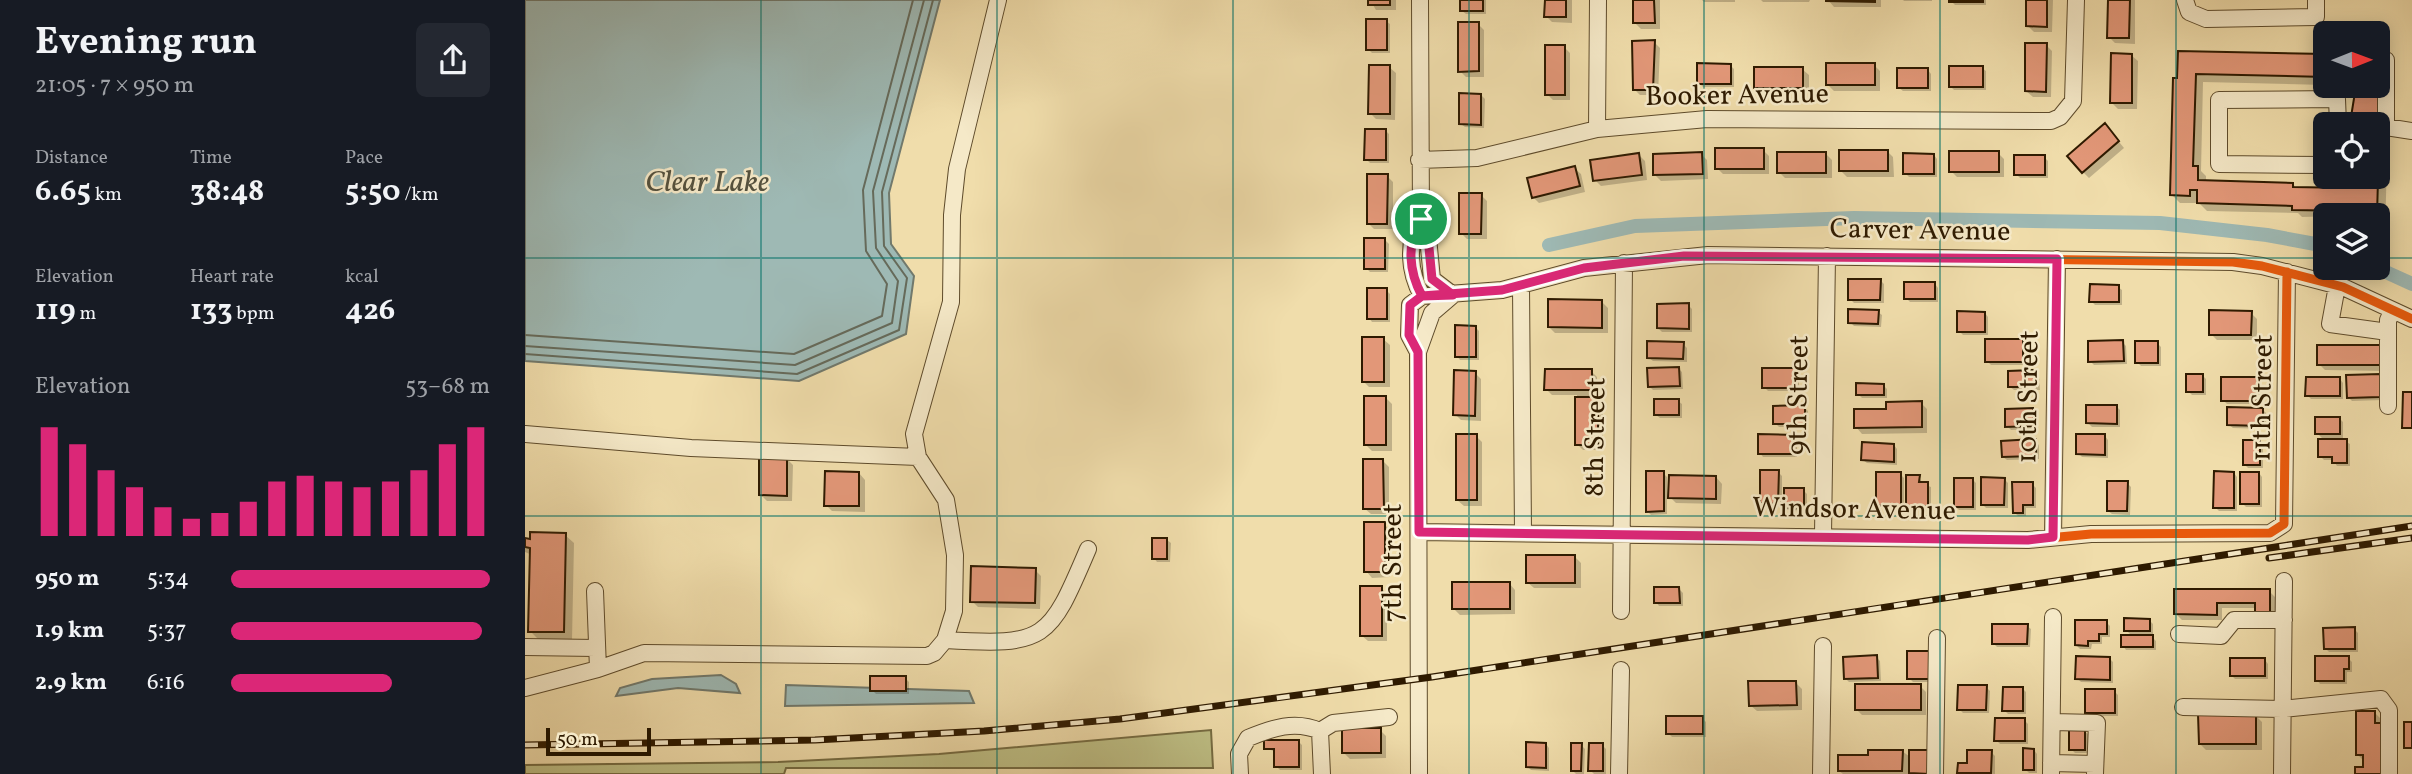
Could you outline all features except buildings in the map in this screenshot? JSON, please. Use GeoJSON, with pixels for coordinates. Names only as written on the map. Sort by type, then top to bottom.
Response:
{"type":"FeatureCollection","features":[{"type":"Feature","properties":{"kind":"street"},"geometry":{"type":"LineString","coordinates":[[525,688],[598,669],[644,653],[926,656],[934,653],[945,640],[954,611],[955,555],[946,500],[918,457],[914,434],[951,302],[952,215],[957,169],[998,0]]}},
{"type":"Feature","properties":{"kind":"street"},"geometry":{"type":"LineString","coordinates":[[1420,0],[1421,219],[1427,227],[1432,279],[1453,295]]}},
{"type":"Feature","properties":{"kind":"street"},"geometry":{"type":"LineString","coordinates":[[1597,129],[1598,0]]}},
{"type":"Feature","properties":{"kind":"street","name":"Booker Avenue"},"geometry":{"type":"LineString","coordinates":[[1419,160],[1476,158],[1597,129],[1707,119],[2051,121],[2060,117],[2073,101],[2075,91],[2075,0]]}},
{"type":"Feature","properties":{"kind":"street"},"geometry":{"type":"LineString","coordinates":[[2185,0],[2189,12],[2206,19],[2316,16],[2316,0]]}},
{"type":"Feature","properties":{"kind":"street"},"geometry":{"type":"LineString","coordinates":[[2313,165],[2219,164],[2219,100],[2337,99],[2338,112]]}},
{"type":"Feature","properties":{"kind":"street"},"geometry":{"type":"LineString","coordinates":[[2390,128],[2412,131]]}},
{"type":"Feature","properties":{"kind":"street"},"geometry":{"type":"LineString","coordinates":[[1421,219],[1411,234],[1412,265],[1422,296]]}},
{"type":"Feature","properties":{"kind":"street","name":"Carver Avenue"},"geometry":{"type":"LineString","coordinates":[[1422,296],[1453,295],[1521,286],[1584,268],[1708,255],[2234,262],[2287,272],[2337,286],[2412,319]]}},
{"type":"Feature","properties":{"kind":"street","name":"9th Street"},"geometry":{"type":"LineString","coordinates":[[1823,535],[1827,256]]}},
{"type":"Feature","properties":{"kind":"street","name":"10th Street"},"geometry":{"type":"LineString","coordinates":[[2053,537],[2057,259]]}},
{"type":"Feature","properties":{"kind":"street","name":"8th Street"},"geometry":{"type":"LineString","coordinates":[[1621,611],[1625,263]]}},
{"type":"Feature","properties":{"kind":"street","name":"11th Street"},"geometry":{"type":"LineString","coordinates":[[2284,524],[2287,272]]}},
{"type":"Feature","properties":{"kind":"street"},"geometry":{"type":"LineString","coordinates":[[1521,286],[1523,533]]}},
{"type":"Feature","properties":{"kind":"street"},"geometry":{"type":"LineString","coordinates":[[2337,286],[2330,324],[2388,332]]}},
{"type":"Feature","properties":{"kind":"street","name":"7th Street"},"geometry":{"type":"LineString","coordinates":[[1419,774],[1418,352],[1432,313],[1453,295]]}},
{"type":"Feature","properties":{"kind":"street","name":"7th Street"},"geometry":{"type":"LineString","coordinates":[[1418,352],[1409,335],[1410,305],[1422,296]]}},
{"type":"Feature","properties":{"kind":"street"},"geometry":{"type":"LineString","coordinates":[[2388,407],[2388,320],[2393,311]]}},
{"type":"Feature","properties":{"kind":"street"},"geometry":{"type":"LineString","coordinates":[[525,434],[691,448],[918,457]]}},
{"type":"Feature","properties":{"kind":"street","name":"Windsor Avenue"},"geometry":{"type":"LineString","coordinates":[[1419,532],[1823,535],[2028,540],[2053,537],[2270,533],[2284,524]]}},
{"type":"Feature","properties":{"kind":"street"},"geometry":{"type":"LineString","coordinates":[[945,640],[1004,643],[1036,635],[1061,612],[1088,549]]}},
{"type":"Feature","properties":{"kind":"street"},"geometry":{"type":"LineString","coordinates":[[2282,774],[2284,581]]}},
{"type":"Feature","properties":{"kind":"street"},"geometry":{"type":"LineString","coordinates":[[594,591],[598,669]]}},
{"type":"Feature","properties":{"kind":"street"},"geometry":{"type":"LineString","coordinates":[[2052,722],[2097,723],[2095,769],[2051,769],[2053,617]]}},
{"type":"Feature","properties":{"kind":"street"},"geometry":{"type":"LineString","coordinates":[[2179,634],[2221,636],[2234,620],[2284,621]]}},
{"type":"Feature","properties":{"kind":"street"},"geometry":{"type":"LineString","coordinates":[[1935,774],[1937,638]]}},
{"type":"Feature","properties":{"kind":"street"},"geometry":{"type":"LineString","coordinates":[[1821,774],[1823,646]]}},
{"type":"Feature","properties":{"kind":"street"},"geometry":{"type":"LineString","coordinates":[[525,647],[596,648]]}},
{"type":"Feature","properties":{"kind":"street"},"geometry":{"type":"LineString","coordinates":[[1619,774],[1621,670]]}},
{"type":"Feature","properties":{"kind":"street"},"geometry":{"type":"LineString","coordinates":[[2182,707],[2283,709],[2381,699],[2389,710],[2389,774]]}},
{"type":"Feature","properties":{"kind":"street"},"geometry":{"type":"LineString","coordinates":[[1320,732],[1333,723],[1389,718]]}},
{"type":"Feature","properties":{"kind":"street"},"geometry":{"type":"LineString","coordinates":[[1240,774],[1239,754],[1248,737],[1273,727],[1306,725],[1320,732]]}},
{"type":"Feature","properties":{"kind":"street"},"geometry":{"type":"LineString","coordinates":[[1320,732],[1322,774]]}},
{"type":"Feature","properties":{"kind":"green space"},"geometry":{"type":"Polygon","coordinates":[[[1211,730],[1213,768],[786,768],[784,774],[525,774],[525,765],[778,762],[939,754],[1211,730]]]}},
{"type":"Feature","properties":{"kind":"water","name":"Clear Lake"},"geometry":{"type":"Polygon","coordinates":[[[525,0],[940,0],[889,193],[891,244],[914,276],[906,334],[799,381],[525,361],[525,0]]]}},
{"type":"Feature","properties":{"kind":"water"},"geometry":{"type":"Polygon","coordinates":[[[721,675],[736,684],[740,693],[678,688],[616,696],[620,688],[652,679],[721,675]]]}},
{"type":"Feature","properties":{"kind":"water"},"geometry":{"type":"Polygon","coordinates":[[[786,685],[969,691],[974,703],[785,706],[786,685]]]}},
{"type":"Feature","properties":{"kind":"waterway"},"geometry":{"type":"LineString","coordinates":[[1549,245],[1635,226],[1854,218],[2160,223],[2267,235],[2313,244]]}},
{"type":"Feature","properties":{"kind":"waterway"},"geometry":{"type":"LineString","coordinates":[[2390,274],[2412,284]]}},
{"type":"Feature","properties":{"kind":"railway"},"geometry":{"type":"LineString","coordinates":[[525,745],[815,740],[984,731],[1120,719],[1432,677],[2412,526]]}},
{"type":"Feature","properties":{"kind":"railway"},"geometry":{"type":"LineString","coordinates":[[2269,558],[2412,538]]}},
{"type":"Feature","properties":{"kind":"cycle path"},"geometry":{"type":"LineString","coordinates":[[1422,296],[1502,290],[1584,268],[1708,255],[2233,262],[2262,266],[2343,287],[2412,319]]}},
{"type":"Feature","properties":{"kind":"cycle path"},"geometry":{"type":"LineString","coordinates":[[1419,532],[2028,540],[2091,534],[2270,533],[2284,524],[2287,272]]}},
{"type":"Feature","properties":{"kind":"route"},"geometry":{"type":"LineString","coordinates":[[1421,219],[1411,234],[1412,265],[1417,288],[1422,296],[1437,295],[1453,295],[1502,290],[1584,268],[1684,256],[2057,259],[2053,537],[2028,540],[1823,535],[1419,532],[1418,352],[1409,335],[1410,305],[1422,296],[1453,295],[1432,279],[1427,227],[1421,219]]}}]}
